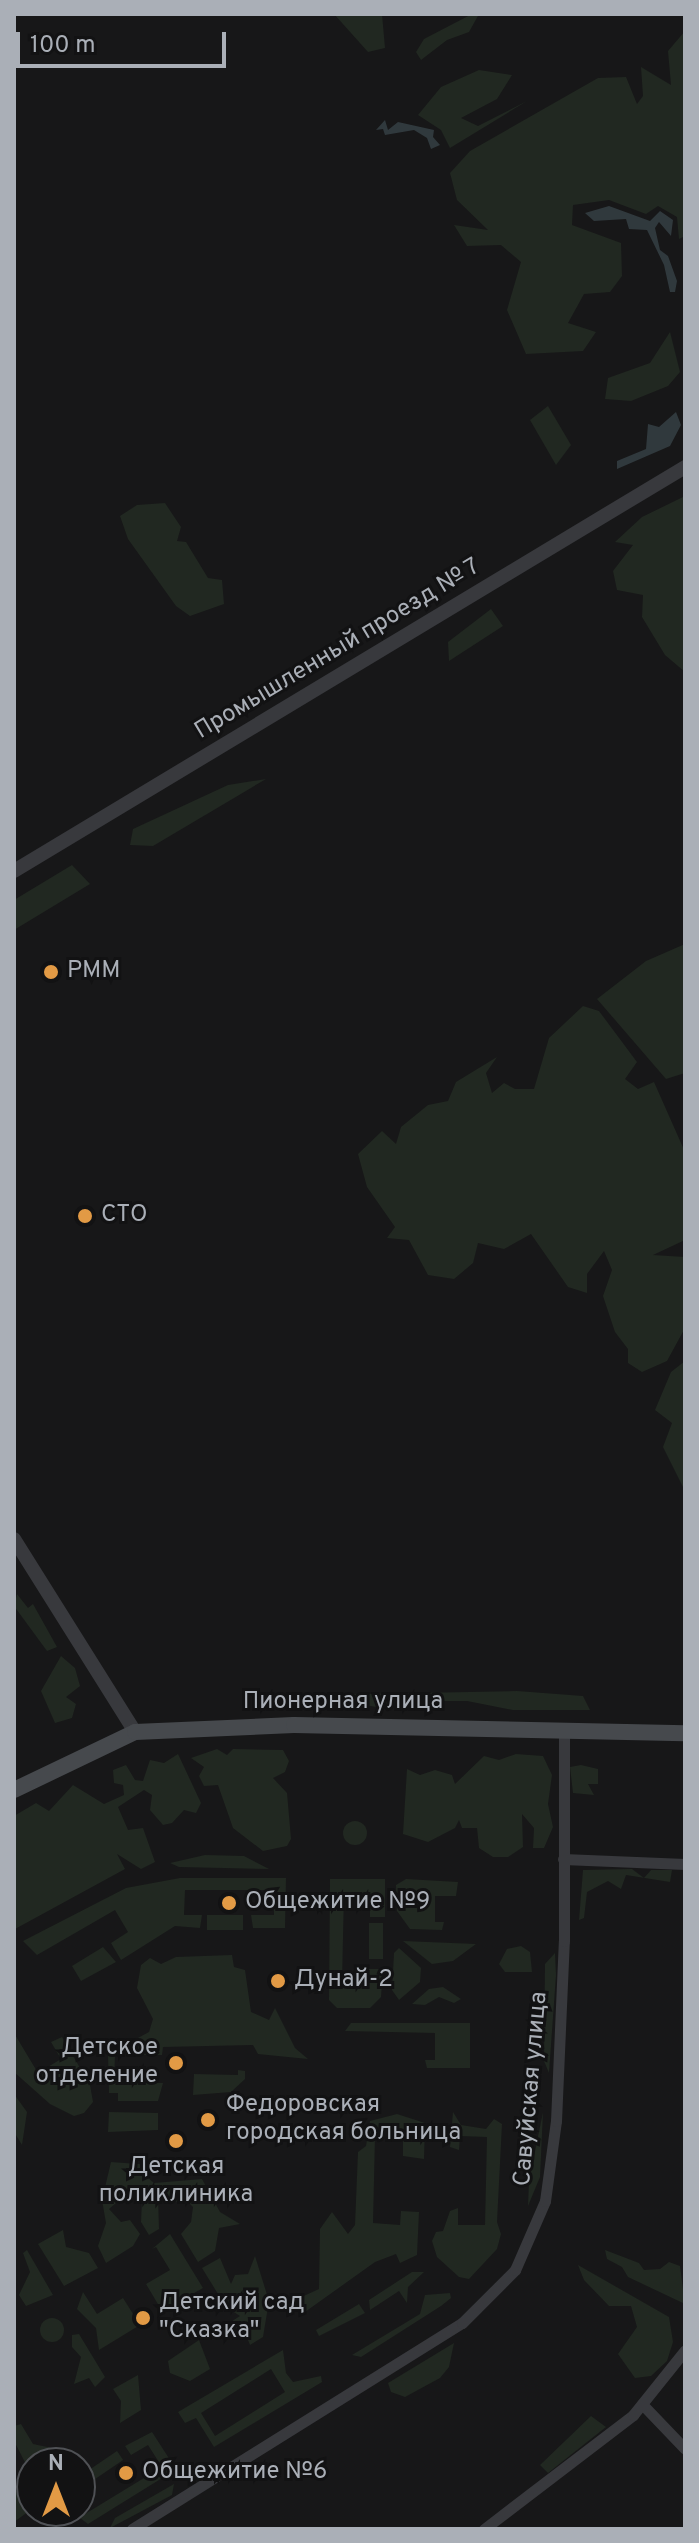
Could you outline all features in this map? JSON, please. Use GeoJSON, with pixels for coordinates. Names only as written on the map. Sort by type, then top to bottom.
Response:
{"type":"FeatureCollection","features":[{"type":"Feature","properties":{"kind":"main road","name":"Пионерная улица"},"geometry":{"type":"LineString","coordinates":[[14,1790],[135,1732],[294,1725],[685,1733]]}},
{"type":"Feature","properties":{"kind":"street","name":"Промышленный проезд № 7"},"geometry":{"type":"LineString","coordinates":[[14,871],[685,467]]}},
{"type":"Feature","properties":{"kind":"street"},"geometry":{"type":"LineString","coordinates":[[14,1539],[135,1732]]}},
{"type":"Feature","properties":{"kind":"street","name":"Савуйская улица"},"geometry":{"type":"LineString","coordinates":[[132,2529],[462,2323],[515,2270],[545,2201],[556,2121],[564,1729]]}},
{"type":"Feature","properties":{"kind":"street"},"geometry":{"type":"LineString","coordinates":[[563,1859],[685,1864]]}},
{"type":"Feature","properties":{"kind":"street"},"geometry":{"type":"LineString","coordinates":[[484,2529],[576,2462],[642,2404],[685,2350]]}},
{"type":"Feature","properties":{"kind":"street"},"geometry":{"type":"LineString","coordinates":[[642,2404],[685,2449]]}},
{"type":"Feature","properties":{"kind":"shaded area"},"geometry":{"type":"Polygon","coordinates":[[[334,14],[382,14],[385,48],[368,52],[334,14]]]}},
{"type":"Feature","properties":{"kind":"shaded area"},"geometry":{"type":"Polygon","coordinates":[[[472,14],[479,14],[469,32],[447,40],[421,60],[416,52],[424,39],[472,14]]]}},
{"type":"Feature","properties":{"kind":"shaded area"},"geometry":{"type":"Polygon","coordinates":[[[685,31],[685,236],[679,239],[677,217],[658,206],[646,214],[609,200],[573,205],[572,225],[621,243],[622,276],[610,292],[584,294],[568,323],[596,332],[583,351],[526,354],[507,310],[521,262],[501,245],[467,246],[454,225],[488,230],[457,200],[450,173],[470,151],[598,78],[626,77],[637,104],[643,96],[641,67],[671,85],[668,51],[685,31]]]}},
{"type":"Feature","properties":{"kind":"shaded area"},"geometry":{"type":"Polygon","coordinates":[[[479,70],[512,75],[497,99],[461,118],[478,126],[527,101],[450,148],[441,130],[418,115],[441,87],[479,70]]]}},
{"type":"Feature","properties":{"kind":"shaded area"},"geometry":{"type":"Polygon","coordinates":[[[385,120],[388,130],[398,122],[434,130],[433,137],[440,145],[431,149],[427,138],[414,130],[385,135],[383,129],[376,130],[385,120]]]}},
{"type":"Feature","properties":{"kind":"shaded area"},"geometry":{"type":"Polygon","coordinates":[[[609,206],[650,221],[660,211],[673,220],[671,236],[659,222],[655,228],[660,250],[668,256],[677,281],[675,292],[670,292],[664,265],[647,230],[629,229],[626,219],[594,221],[585,213],[609,206]]]}},
{"type":"Feature","properties":{"kind":"shaded area"},"geometry":{"type":"Polygon","coordinates":[[[670,332],[680,372],[668,386],[631,401],[605,399],[608,378],[650,363],[670,332]]]}},
{"type":"Feature","properties":{"kind":"shaded area"},"geometry":{"type":"Polygon","coordinates":[[[548,406],[571,445],[556,465],[530,420],[548,406]]]}},
{"type":"Feature","properties":{"kind":"shaded area"},"geometry":{"type":"Polygon","coordinates":[[[676,412],[681,425],[670,446],[617,469],[617,461],[646,449],[648,424],[659,427],[676,412]]]}},
{"type":"Feature","properties":{"kind":"shaded area"},"geometry":{"type":"Polygon","coordinates":[[[683,497],[685,672],[665,655],[642,617],[643,595],[617,590],[613,571],[633,545],[615,542],[642,517],[683,497]]]}},
{"type":"Feature","properties":{"kind":"shaded area"},"geometry":{"type":"Polygon","coordinates":[[[165,503],[181,527],[177,541],[186,542],[208,578],[222,580],[224,604],[190,616],[176,606],[128,539],[120,516],[137,505],[165,503]]]}},
{"type":"Feature","properties":{"kind":"shaded area"},"geometry":{"type":"Polygon","coordinates":[[[491,609],[503,626],[449,661],[448,642],[491,609]]]}},
{"type":"Feature","properties":{"kind":"shaded area"},"geometry":{"type":"Polygon","coordinates":[[[266,779],[153,846],[130,845],[133,829],[228,785],[266,779]]]}},
{"type":"Feature","properties":{"kind":"shaded area"},"geometry":{"type":"Polygon","coordinates":[[[72,865],[90,884],[14,930],[14,900],[72,865]]]}},
{"type":"Feature","properties":{"kind":"shaded area"},"geometry":{"type":"Polygon","coordinates":[[[685,944],[685,1073],[666,1079],[597,999],[646,961],[685,944]]]}},
{"type":"Feature","properties":{"kind":"shaded area"},"geometry":{"type":"Polygon","coordinates":[[[583,1006],[599,1011],[637,1062],[625,1079],[638,1089],[654,1082],[685,1152],[685,1240],[653,1255],[685,1257],[685,1328],[667,1361],[642,1372],[628,1363],[628,1349],[615,1332],[603,1296],[612,1270],[604,1251],[587,1274],[587,1293],[568,1287],[531,1234],[504,1249],[478,1243],[473,1263],[454,1279],[428,1275],[409,1240],[387,1238],[395,1227],[367,1187],[358,1154],[382,1131],[396,1144],[401,1127],[428,1105],[448,1101],[456,1082],[497,1057],[486,1073],[492,1093],[504,1083],[515,1089],[534,1089],[549,1038],[583,1006]]]}},
{"type":"Feature","properties":{"kind":"shaded area"},"geometry":{"type":"Polygon","coordinates":[[[685,1361],[685,1491],[663,1447],[672,1423],[655,1410],[671,1372],[685,1361]]]}},
{"type":"Feature","properties":{"kind":"shaded area"},"geometry":{"type":"Polygon","coordinates":[[[17,1594],[28,1608],[33,1604],[57,1647],[47,1651],[14,1606],[17,1594]]]}},
{"type":"Feature","properties":{"kind":"shaded area"},"geometry":{"type":"Polygon","coordinates":[[[61,1656],[75,1668],[80,1686],[66,1697],[76,1704],[72,1718],[55,1723],[41,1691],[61,1656]]]}},
{"type":"Feature","properties":{"kind":"shaded area"},"geometry":{"type":"Polygon","coordinates":[[[517,1691],[583,1696],[590,1710],[513,1710],[467,1701],[406,1701],[382,1708],[308,1695],[517,1691]]]}},
{"type":"Feature","properties":{"kind":"shaded area"},"geometry":{"type":"Polygon","coordinates":[[[217,1749],[227,1755],[233,1749],[283,1750],[289,1761],[285,1772],[273,1778],[287,1793],[291,1839],[287,1846],[263,1851],[233,1828],[218,1785],[204,1786],[199,1776],[204,1767],[191,1758],[217,1749]]]}},
{"type":"Feature","properties":{"kind":"shaded area"},"geometry":{"type":"Polygon","coordinates":[[[178,1754],[201,1803],[196,1813],[184,1810],[172,1823],[163,1825],[150,1810],[152,1795],[144,1790],[118,1807],[128,1830],[143,1828],[155,1862],[141,1869],[117,1854],[125,1869],[15,1929],[14,1816],[36,1803],[49,1811],[73,1785],[104,1804],[124,1795],[123,1785],[114,1783],[113,1770],[126,1765],[135,1780],[143,1781],[150,1760],[164,1763],[178,1754]]]}},
{"type":"Feature","properties":{"kind":"shaded area"},"geometry":{"type":"Polygon","coordinates":[[[516,1754],[543,1756],[552,1775],[548,1804],[553,1827],[544,1848],[533,1848],[534,1828],[522,1814],[523,1847],[508,1857],[493,1857],[479,1848],[477,1828],[462,1828],[459,1820],[455,1828],[428,1842],[403,1834],[407,1769],[420,1775],[435,1770],[452,1775],[455,1784],[484,1756],[499,1760],[516,1754]]]}},
{"type":"Feature","properties":{"kind":"shaded area"},"geometry":{"type":"Polygon","coordinates":[[[581,1765],[598,1769],[598,1784],[588,1784],[594,1795],[573,1793],[570,1767],[581,1765]]]}},
{"type":"Feature","properties":{"kind":"shaded area"},"geometry":{"type":"Polygon","coordinates":[[[355,1821],[366,1828],[367,1833],[360,1844],[355,1845],[344,1838],[343,1833],[350,1822],[355,1821]]]}},
{"type":"Feature","properties":{"kind":"shaded area"},"geometry":{"type":"Polygon","coordinates":[[[205,1855],[244,1856],[269,1869],[179,1867],[170,1863],[205,1855]]]}},
{"type":"Feature","properties":{"kind":"shaded area"},"geometry":{"type":"Polygon","coordinates":[[[632,1869],[644,1878],[626,1875],[621,1889],[608,1881],[587,1892],[584,1918],[579,1920],[583,1870],[632,1869]]]}},
{"type":"Feature","properties":{"kind":"shaded area"},"geometry":{"type":"Polygon","coordinates":[[[651,1870],[672,1870],[670,1882],[644,1878],[651,1870]]]}},
{"type":"Feature","properties":{"kind":"shaded area"},"geometry":{"type":"Polygon","coordinates":[[[180,1878],[286,1878],[285,1928],[253,1928],[251,1915],[274,1915],[273,1890],[185,1890],[184,1915],[202,1915],[200,1928],[175,1926],[121,1960],[111,1943],[128,1932],[115,1910],[37,1955],[23,1941],[126,1888],[180,1878]]]}},
{"type":"Feature","properties":{"kind":"shaded area"},"geometry":{"type":"Polygon","coordinates":[[[330,1879],[385,1879],[385,1917],[370,1917],[370,1893],[344,1893],[342,1982],[367,1983],[368,1969],[383,1969],[381,1997],[370,2008],[337,2008],[329,2000],[330,1879]]]}},
{"type":"Feature","properties":{"kind":"shaded area"},"geometry":{"type":"Polygon","coordinates":[[[406,1879],[458,1882],[456,1896],[435,1896],[435,1922],[444,1922],[442,1930],[410,1929],[397,1911],[396,1885],[406,1879]]]}},
{"type":"Feature","properties":{"kind":"shaded area"},"geometry":{"type":"Polygon","coordinates":[[[207,1915],[243,1915],[243,1930],[207,1930],[207,1915]]]}},
{"type":"Feature","properties":{"kind":"shaded area"},"geometry":{"type":"Polygon","coordinates":[[[369,1923],[383,1923],[383,1959],[369,1959],[369,1923]]]}},
{"type":"Feature","properties":{"kind":"shaded area"},"geometry":{"type":"Polygon","coordinates":[[[403,1941],[476,1944],[453,1961],[432,1964],[403,1941]]]}},
{"type":"Feature","properties":{"kind":"shaded area"},"geometry":{"type":"Polygon","coordinates":[[[521,1946],[530,1952],[532,1972],[505,1972],[499,1964],[507,1949],[521,1946]]]}},
{"type":"Feature","properties":{"kind":"shaded area"},"geometry":{"type":"Polygon","coordinates":[[[103,1947],[116,1962],[81,1981],[72,1966],[103,1947]]]}},
{"type":"Feature","properties":{"kind":"shaded area"},"geometry":{"type":"Polygon","coordinates":[[[399,1948],[421,1968],[420,1982],[399,2000],[392,1990],[394,1953],[399,1948]]]}},
{"type":"Feature","properties":{"kind":"shaded area"},"geometry":{"type":"Polygon","coordinates":[[[555,1953],[549,2073],[544,2061],[545,1964],[555,1953]]]}},
{"type":"Feature","properties":{"kind":"shaded area"},"geometry":{"type":"Polygon","coordinates":[[[232,1955],[234,1967],[245,1970],[251,2012],[269,2020],[275,2008],[295,2048],[308,2059],[258,2054],[253,2045],[163,2047],[162,2055],[115,2055],[114,2083],[163,2083],[158,2101],[118,2101],[118,2093],[109,2093],[108,2054],[149,2032],[153,2019],[137,1988],[141,1965],[150,1958],[161,1964],[176,1957],[232,1955]]]}},
{"type":"Feature","properties":{"kind":"shaded area"},"geometry":{"type":"Polygon","coordinates":[[[443,1987],[461,1999],[454,2003],[439,1997],[425,2005],[412,2004],[429,1989],[443,1987]]]}},
{"type":"Feature","properties":{"kind":"shaded area"},"geometry":{"type":"Polygon","coordinates":[[[351,2023],[470,2023],[470,2068],[427,2068],[425,2060],[435,2060],[435,2033],[345,2031],[351,2023]]]}},
{"type":"Feature","properties":{"kind":"shaded area"},"geometry":{"type":"Polygon","coordinates":[[[14,2033],[38,2073],[61,2059],[51,2042],[62,2037],[90,2085],[93,2102],[84,2113],[74,2116],[50,2104],[14,2072],[14,2033]]]}},
{"type":"Feature","properties":{"kind":"shaded area"},"geometry":{"type":"Polygon","coordinates":[[[238,2070],[245,2071],[245,2079],[231,2092],[193,2095],[194,2074],[238,2075],[238,2070]]]}},
{"type":"Feature","properties":{"kind":"shaded area"},"geometry":{"type":"Polygon","coordinates":[[[14,2094],[27,2112],[22,2145],[14,2132],[14,2094]]]}},
{"type":"Feature","properties":{"kind":"shaded area"},"geometry":{"type":"Polygon","coordinates":[[[109,2112],[158,2113],[158,2130],[108,2132],[109,2112]]]}},
{"type":"Feature","properties":{"kind":"shaded area"},"geometry":{"type":"Polygon","coordinates":[[[453,2112],[461,2125],[486,2129],[494,2119],[502,2124],[497,2222],[501,2234],[497,2249],[469,2279],[459,2277],[437,2257],[432,2241],[436,2232],[443,2231],[450,2211],[458,2208],[458,2225],[485,2225],[487,2137],[460,2136],[459,2150],[450,2147],[453,2112]]]}},
{"type":"Feature","properties":{"kind":"shaded area"},"geometry":{"type":"Polygon","coordinates":[[[543,2112],[540,2177],[528,2206],[529,2181],[543,2112]]]}},
{"type":"Feature","properties":{"kind":"shaded area"},"geometry":{"type":"Polygon","coordinates":[[[397,2114],[425,2123],[424,2159],[403,2156],[403,2136],[375,2136],[373,2223],[400,2225],[401,2211],[419,2212],[417,2255],[400,2263],[396,2254],[375,2262],[305,2312],[297,2299],[319,2289],[320,2229],[332,2212],[348,2234],[355,2225],[358,2152],[366,2146],[370,2121],[397,2114]]]}},
{"type":"Feature","properties":{"kind":"shaded area"},"geometry":{"type":"Polygon","coordinates":[[[111,2162],[152,2165],[147,2177],[154,2183],[202,2179],[220,2212],[240,2224],[219,2228],[215,2251],[198,2262],[181,2234],[191,2222],[193,2207],[185,2199],[172,2203],[163,2194],[158,2196],[159,2229],[149,2235],[141,2222],[142,2199],[131,2190],[109,2209],[121,2222],[130,2220],[140,2234],[133,2246],[106,2263],[98,2246],[106,2223],[102,2200],[111,2162]]]}},
{"type":"Feature","properties":{"kind":"shaded area"},"geometry":{"type":"Polygon","coordinates":[[[63,2230],[66,2247],[89,2253],[98,2268],[64,2286],[38,2244],[63,2230]]]}},
{"type":"Feature","properties":{"kind":"shaded area"},"geometry":{"type":"Polygon","coordinates":[[[170,2234],[203,2288],[162,2311],[146,2284],[170,2270],[156,2247],[152,2249],[170,2234]]]}},
{"type":"Feature","properties":{"kind":"shaded area"},"geometry":{"type":"Polygon","coordinates":[[[27,2250],[53,2295],[26,2306],[19,2295],[30,2272],[23,2253],[27,2250]]]}},
{"type":"Feature","properties":{"kind":"shaded area"},"geometry":{"type":"Polygon","coordinates":[[[605,2250],[639,2263],[644,2270],[660,2269],[669,2262],[680,2266],[685,2304],[628,2277],[622,2267],[607,2259],[605,2250]]]}},
{"type":"Feature","properties":{"kind":"shaded area"},"geometry":{"type":"Polygon","coordinates":[[[255,2256],[269,2301],[263,2337],[250,2345],[246,2335],[229,2323],[240,2316],[226,2307],[202,2268],[220,2258],[231,2284],[235,2275],[248,2274],[255,2256]]]}},
{"type":"Feature","properties":{"kind":"shaded area"},"geometry":{"type":"Polygon","coordinates":[[[578,2265],[669,2317],[673,2342],[667,2361],[651,2376],[635,2378],[618,2354],[637,2327],[631,2306],[609,2306],[584,2280],[578,2265]]]}},
{"type":"Feature","properties":{"kind":"shaded area"},"geometry":{"type":"Polygon","coordinates":[[[412,2272],[424,2272],[408,2287],[407,2303],[399,2291],[370,2310],[369,2300],[412,2272]]]}},
{"type":"Feature","properties":{"kind":"shaded area"},"geometry":{"type":"Polygon","coordinates":[[[83,2292],[97,2314],[123,2298],[140,2325],[99,2350],[96,2328],[77,2309],[83,2292]]]}},
{"type":"Feature","properties":{"kind":"shaded area"},"geometry":{"type":"Polygon","coordinates":[[[450,2293],[451,2298],[441,2306],[361,2357],[352,2355],[420,2314],[425,2295],[450,2293]]]}},
{"type":"Feature","properties":{"kind":"shaded area"},"geometry":{"type":"Polygon","coordinates":[[[359,2304],[365,2313],[319,2336],[316,2330],[359,2304]]]}},
{"type":"Feature","properties":{"kind":"shaded area"},"geometry":{"type":"Polygon","coordinates":[[[52,2318],[61,2321],[64,2330],[61,2339],[52,2342],[43,2339],[40,2330],[43,2321],[52,2318]]]}},
{"type":"Feature","properties":{"kind":"shaded area"},"geometry":{"type":"Polygon","coordinates":[[[79,2334],[105,2377],[95,2387],[89,2378],[74,2384],[81,2357],[72,2347],[72,2335],[79,2334]]]}},
{"type":"Feature","properties":{"kind":"shaded area"},"geometry":{"type":"Polygon","coordinates":[[[199,2340],[210,2369],[190,2381],[170,2373],[168,2361],[199,2340]]]}},
{"type":"Feature","properties":{"kind":"shaded area"},"geometry":{"type":"Polygon","coordinates":[[[454,2343],[449,2367],[440,2378],[405,2397],[391,2392],[388,2383],[454,2343]]]}},
{"type":"Feature","properties":{"kind":"shaded area"},"geometry":{"type":"Polygon","coordinates":[[[283,2350],[286,2373],[293,2382],[321,2376],[322,2382],[214,2447],[196,2418],[185,2423],[178,2412],[283,2350]],[[271,2369],[201,2413],[215,2436],[285,2392],[271,2369]]]}},
{"type":"Feature","properties":{"kind":"shaded area"},"geometry":{"type":"Polygon","coordinates":[[[138,2375],[141,2410],[120,2423],[121,2401],[113,2389],[138,2375]]]}},
{"type":"Feature","properties":{"kind":"shaded area"},"geometry":{"type":"Polygon","coordinates":[[[591,2416],[606,2427],[548,2473],[540,2465],[591,2416]]]}},
{"type":"Feature","properties":{"kind":"shaded area"},"geometry":{"type":"Polygon","coordinates":[[[21,2424],[33,2444],[47,2447],[17,2447],[14,2426],[21,2424]]]}},
{"type":"Feature","properties":{"kind":"shaded area"},"geometry":{"type":"Polygon","coordinates":[[[152,2432],[172,2463],[167,2475],[96,2519],[96,2507],[162,2467],[148,2445],[131,2455],[125,2446],[152,2432]]]}},
{"type":"Feature","properties":{"kind":"shaded area"},"geometry":{"type":"Polygon","coordinates":[[[117,2451],[123,2460],[96,2478],[96,2465],[117,2451]]]}},
{"type":"Feature","properties":{"kind":"shaded area"},"geometry":{"type":"Polygon","coordinates":[[[174,2484],[172,2495],[110,2528],[115,2518],[174,2484]]]}},
{"type":"Feature","properties":{"kind":"shaded area"},"geometry":{"type":"Polygon","coordinates":[[[16,2491],[14,2522],[14,2492],[16,2491]]]}},
{"type":"Feature","properties":{"kind":"place","name":"РММ"},"geometry":{"type":"Point","coordinates":[51,972]}},
{"type":"Feature","properties":{"kind":"place","name":"СТО"},"geometry":{"type":"Point","coordinates":[85,1216]}},
{"type":"Feature","properties":{"kind":"place","name":"Общежитие №9"},"geometry":{"type":"Point","coordinates":[229,1903]}},
{"type":"Feature","properties":{"kind":"place","name":"Дунай-2"},"geometry":{"type":"Point","coordinates":[278,1981]}},
{"type":"Feature","properties":{"kind":"place","name":"Детское отделение"},"geometry":{"type":"Point","coordinates":[176,2063]}},
{"type":"Feature","properties":{"kind":"place","name":"Федоровская городская больница"},"geometry":{"type":"Point","coordinates":[208,2120]}},
{"type":"Feature","properties":{"kind":"place","name":"Детская поликлиника"},"geometry":{"type":"Point","coordinates":[176,2141]}},
{"type":"Feature","properties":{"kind":"place","name":"Детский сад \"Сказка\""},"geometry":{"type":"Point","coordinates":[143,2318]}},
{"type":"Feature","properties":{"kind":"place","name":"Общежитие №6"},"geometry":{"type":"Point","coordinates":[126,2473]}}]}
